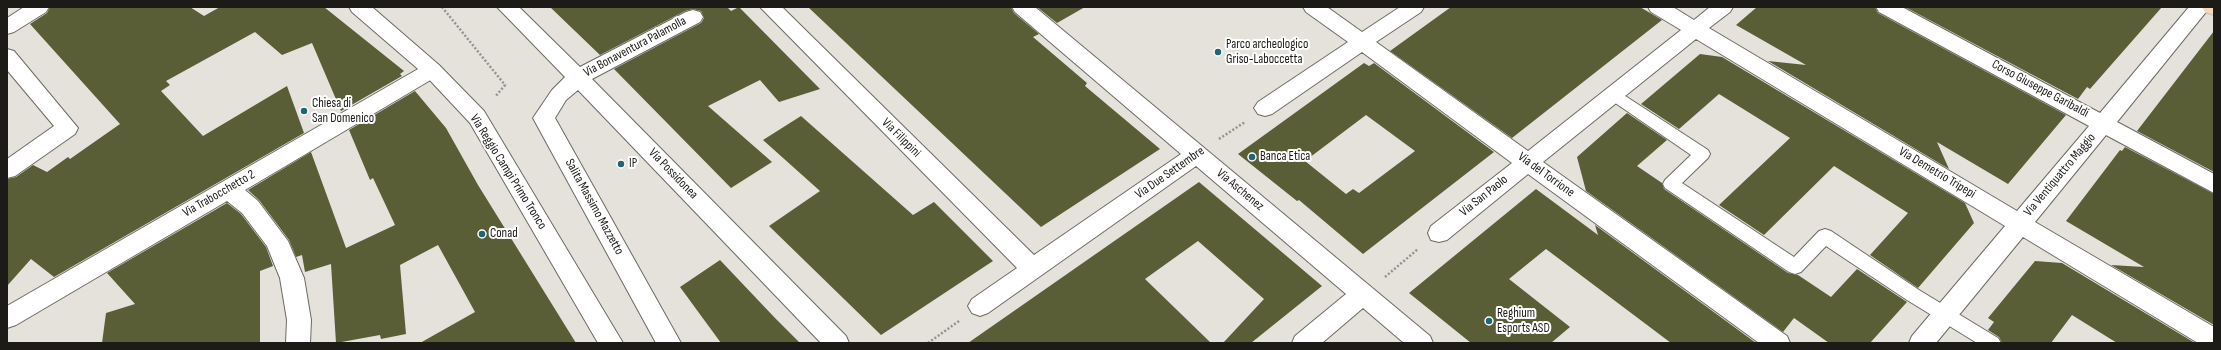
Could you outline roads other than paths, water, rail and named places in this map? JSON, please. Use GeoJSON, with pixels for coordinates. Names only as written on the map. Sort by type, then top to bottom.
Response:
{"type":"FeatureCollection","features":[{"type":"Feature","properties":{"kind":"street"},"geometry":{"type":"LineString","coordinates":[[7,27],[39,7]]}},
{"type":"Feature","properties":{"kind":"street","name":"Via Reggio Campi Primo Tronco"},"geometry":{"type":"LineString","coordinates":[[359,7],[432,70],[477,117],[611,343]]}},
{"type":"Feature","properties":{"kind":"street","name":"Via Possidonea"},"geometry":{"type":"LineString","coordinates":[[507,7],[578,77],[837,343]]}},
{"type":"Feature","properties":{"kind":"street","name":"Via Filippini"},"geometry":{"type":"LineString","coordinates":[[770,7],[1033,269]]}},
{"type":"Feature","properties":{"kind":"street","name":"Via Aschenez"},"geometry":{"type":"LineString","coordinates":[[1022,7],[1421,343]]}},
{"type":"Feature","properties":{"kind":"street","name":"Via del Torrione"},"geometry":{"type":"LineString","coordinates":[[1313,7],[1778,343]]}},
{"type":"Feature","properties":{"kind":"street"},"geometry":{"type":"LineString","coordinates":[[1265,108],[1414,7]]}},
{"type":"Feature","properties":{"kind":"street","name":"Via Demetrio Tripepi"},"geometry":{"type":"LineString","coordinates":[[1658,7],[2021,223],[2214,340]]}},
{"type":"Feature","properties":{"kind":"street","name":"Via San Paolo"},"geometry":{"type":"LineString","coordinates":[[1439,233],[1724,7]]}},
{"type":"Feature","properties":{"kind":"street","name":"Corso Giuseppe Garibaldi"},"geometry":{"type":"LineString","coordinates":[[1886,7],[2214,184]]}},
{"type":"Feature","properties":{"kind":"street","name":"Via Ventiquattro Maggio"},"geometry":{"type":"LineString","coordinates":[[1921,343],[2200,7]]}},
{"type":"Feature","properties":{"kind":"street","name":"Via Bonaventura Palamolla"},"geometry":{"type":"LineString","coordinates":[[578,77],[692,17]]}},
{"type":"Feature","properties":{"kind":"street"},"geometry":{"type":"LineString","coordinates":[[7,56],[67,128],[7,170]]}},
{"type":"Feature","properties":{"kind":"street","name":"Via Trabocchetto 2"},"geometry":{"type":"LineString","coordinates":[[7,318],[432,70]]}},
{"type":"Feature","properties":{"kind":"street","name":"Salita Massimo Mazzetto"},"geometry":{"type":"LineString","coordinates":[[578,77],[559,95],[544,118],[669,343]]}},
{"type":"Feature","properties":{"kind":"street","name":"Via Due Settembre"},"geometry":{"type":"LineString","coordinates":[[980,306],[1197,154]]}},
{"type":"Feature","properties":{"kind":"street"},"geometry":{"type":"LineString","coordinates":[[228,189],[250,207],[277,241],[292,278],[299,320],[298,343]]}},
{"type":"Feature","properties":{"kind":"street"},"geometry":{"type":"LineString","coordinates":[[1304,343],[1363,294]]}},
{"type":"Feature","properties":{"kind":"lane"},"geometry":{"type":"LineString","coordinates":[[1613,94],[1702,154],[1671,184],[1795,267],[1825,236],[1913,295],[1945,313],[1992,343]]}},
{"type":"Feature","properties":{"kind":"place","name":"Parco archeologico Griso-Laboccetta"},"geometry":{"type":"Point","coordinates":[1218,52]}},
{"type":"Feature","properties":{"kind":"place","name":"Chiesa di San Domenico"},"geometry":{"type":"Point","coordinates":[304,111]}},
{"type":"Feature","properties":{"kind":"place","name":"Banca Etica"},"geometry":{"type":"Point","coordinates":[1252,157]}},
{"type":"Feature","properties":{"kind":"place","name":"IP"},"geometry":{"type":"Point","coordinates":[621,164]}},
{"type":"Feature","properties":{"kind":"place","name":"Conad"},"geometry":{"type":"Point","coordinates":[482,234]}},
{"type":"Feature","properties":{"kind":"place","name":"Reghium Esports ASD"},"geometry":{"type":"Point","coordinates":[1489,321]}}]}
